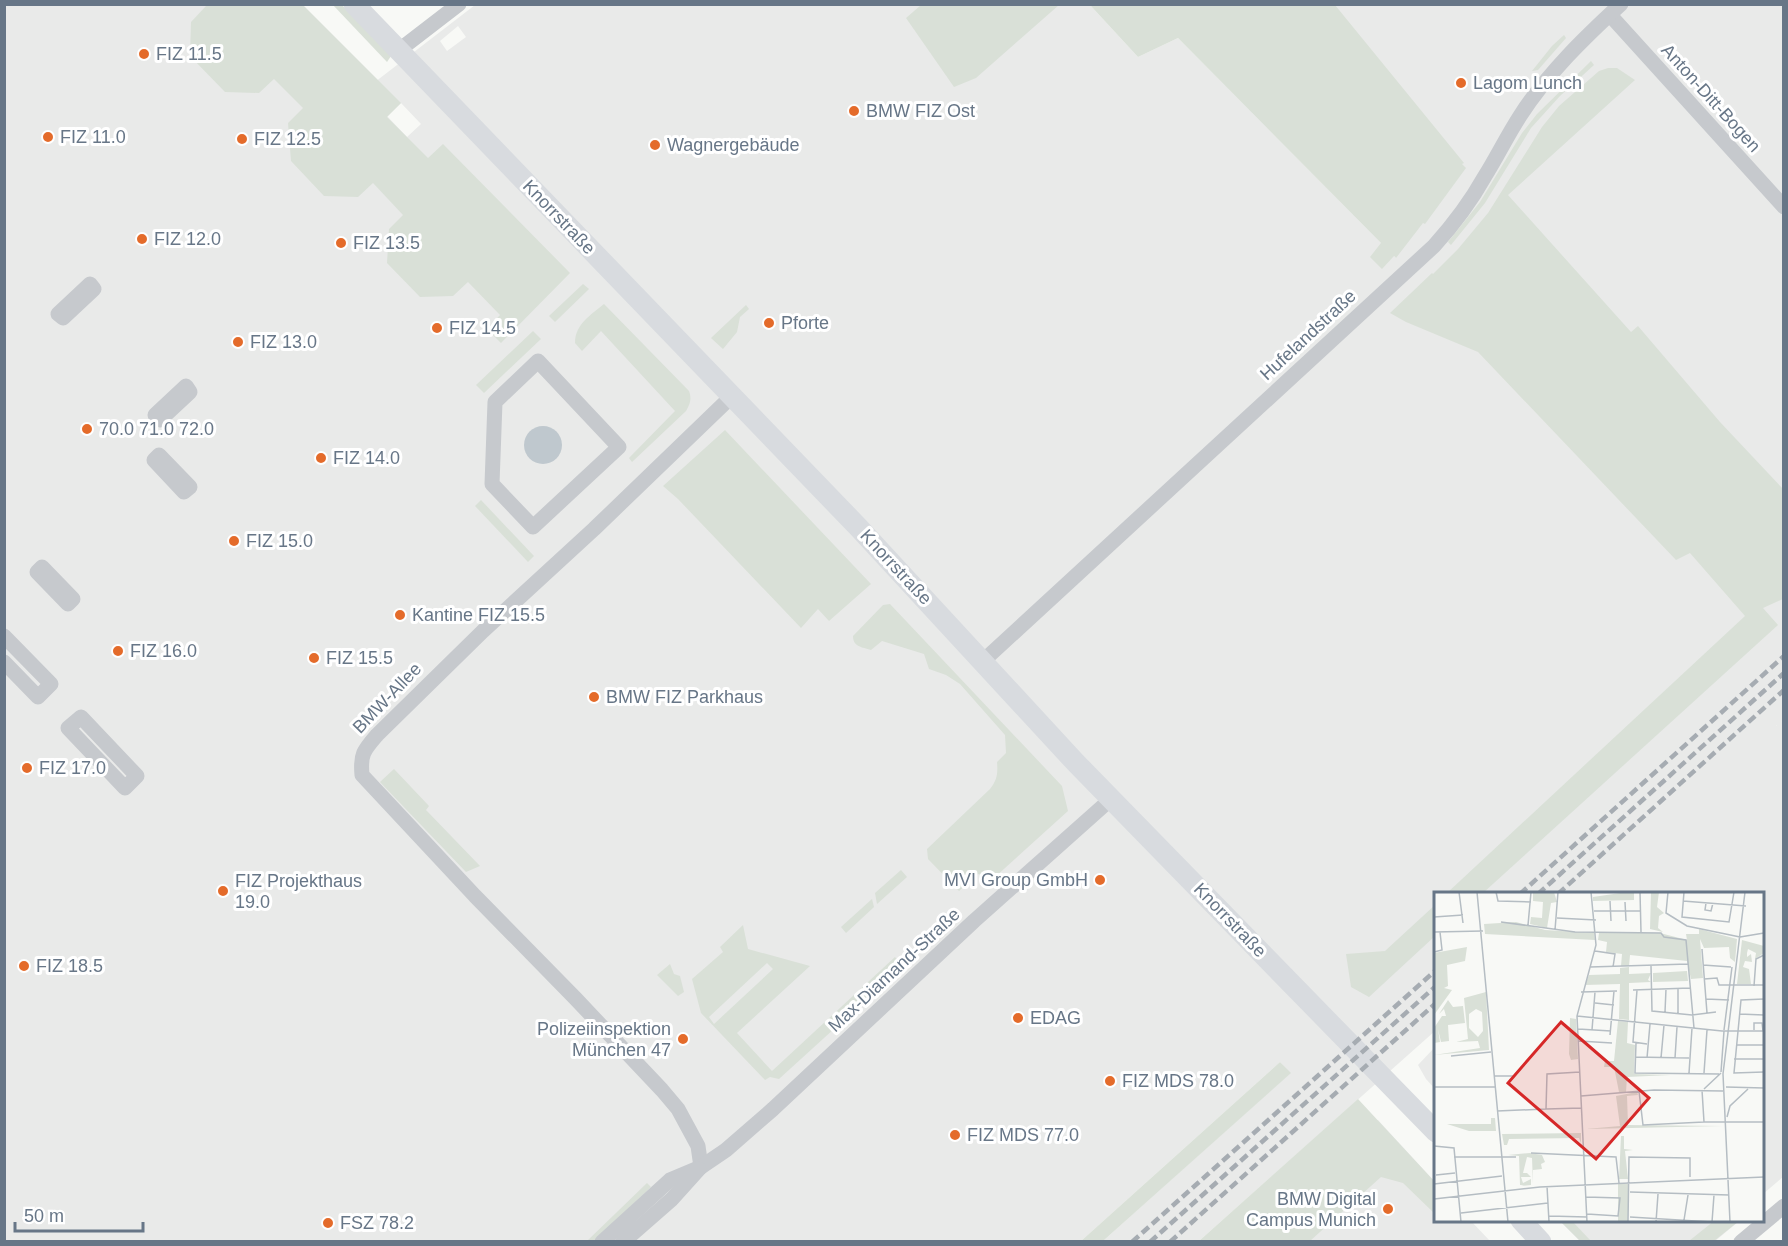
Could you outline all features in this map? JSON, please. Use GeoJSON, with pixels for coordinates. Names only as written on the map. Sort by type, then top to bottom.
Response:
{"type":"FeatureCollection","features":[{"type":"Feature","properties":{"kind":"street","name":"Knorrstraße"},"geometry":{"type":"LineString","coordinates":[[354,4],[859,528],[1035,720],[1434,1130]]}},
{"type":"Feature","properties":{"kind":"street"},"geometry":{"type":"LineString","coordinates":[[398,51],[459,4]]}},
{"type":"Feature","properties":{"kind":"street","name":"Anton-Ditt-Bogen"},"geometry":{"type":"LineString","coordinates":[[1616,10],[1784,207]]}},
{"type":"Feature","properties":{"kind":"street","name":"Hufelandstraße"},"geometry":{"type":"LineString","coordinates":[[982,662],[1434,246],[1484,178],[1518,118],[1530,102],[1559,66],[1616,10]]}},
{"type":"Feature","properties":{"kind":"street"},"geometry":{"type":"LineString","coordinates":[[538,361],[619,447],[533,527],[492,484],[495,402],[538,361]]}},
{"type":"Feature","properties":{"kind":"street","name":"BMW-Allee"},"geometry":{"type":"LineString","coordinates":[[701,1167],[698,1146],[678,1109],[362,775],[361,761],[364,750],[377,735],[467,646],[594,529],[732,396]]}},
{"type":"Feature","properties":{"kind":"street"},"geometry":{"type":"LineString","coordinates":[[4,636],[51,684],[38,697],[4,662]]}},
{"type":"Feature","properties":{"kind":"street"},"geometry":{"type":"LineString","coordinates":[[81,717],[137,776],[125,788],[68,728],[81,717]]}},
{"type":"Feature","properties":{"kind":"street","name":"Max-Diamand-Straße"},"geometry":{"type":"LineString","coordinates":[[602,1242],[670,1180],[701,1167],[726,1150],[983,913],[1111,799]]}},
{"type":"Feature","properties":{"kind":"street","name":"Max-Diamand-Straße"},"geometry":{"type":"LineString","coordinates":[[623,1242],[681,1190],[701,1167]]}},
{"type":"Feature","properties":{"kind":"street"},"geometry":{"type":"LineString","coordinates":[[1741,1242],[1784,1206]]}},
{"type":"Feature","properties":{"kind":"street"},"geometry":{"type":"LineString","coordinates":[[1522,1222],[1541,1242]]}},
{"type":"Feature","properties":{"kind":"shaded area"},"geometry":{"type":"Polygon","coordinates":[[[5,5],[226,5],[336,112],[475,5],[1090,5],[1138,57],[1178,38],[1396,258],[1329,5],[1783,5],[1784,719],[1776,726],[1783,720],[1784,1176],[1764,1193],[1764,892],[1434,892],[1434,1032],[1199,1241],[1103,1241],[1290,1073],[1280,1062],[1081,1241],[5,1242],[5,5]],[[458,26],[440,41],[447,51],[466,37],[458,26]],[[401,103],[387,116],[407,137],[421,124],[401,103]]]}},
{"type":"Feature","properties":{"kind":"shaded area"},"geometry":{"type":"Polygon","coordinates":[[[205,5],[303,5],[401,103],[387,117],[428,158],[443,144],[570,273],[501,343],[487,329],[500,315],[468,282],[453,296],[420,297],[387,263],[389,229],[403,215],[373,183],[358,197],[324,196],[291,161],[288,123],[303,108],[274,79],[259,93],[225,92],[190,56],[191,22],[205,5]]]}},
{"type":"Feature","properties":{"kind":"shaded area"},"geometry":{"type":"Polygon","coordinates":[[[333,5],[342,5],[391,56],[387,62],[333,5]]]}},
{"type":"Feature","properties":{"kind":"shaded area"},"geometry":{"type":"Polygon","coordinates":[[[921,5],[1059,5],[976,78],[954,87],[906,18],[921,5]]]}},
{"type":"Feature","properties":{"kind":"shaded area"},"geometry":{"type":"Polygon","coordinates":[[[1090,5],[1335,5],[1466,168],[1425,224],[1423,223],[1396,258],[1394,256],[1382,269],[1370,257],[1381,243],[1178,38],[1138,57],[1090,5]]]}},
{"type":"Feature","properties":{"kind":"shaded area"},"geometry":{"type":"Polygon","coordinates":[[[1564,35],[1566,38],[1538,70],[1532,71],[1552,46],[1564,35]]]}},
{"type":"Feature","properties":{"kind":"shaded area"},"geometry":{"type":"Polygon","coordinates":[[[1591,61],[1594,65],[1560,96],[1531,128],[1485,203],[1451,245],[1448,242],[1480,202],[1522,133],[1537,114],[1591,61]]]}},
{"type":"Feature","properties":{"kind":"shaded area"},"geometry":{"type":"Polygon","coordinates":[[[1617,68],[1635,80],[1508,195],[1631,332],[1638,326],[1720,422],[1783,489],[1783,599],[1763,608],[1778,625],[1484,892],[1448,892],[1745,616],[1690,553],[1676,560],[1478,352],[1390,313],[1458,249],[1488,213],[1542,127],[1559,106],[1599,71],[1617,68]]]}},
{"type":"Feature","properties":{"kind":"shaded area"},"geometry":{"type":"Polygon","coordinates":[[[583,284],[589,289],[555,322],[549,316],[583,284]]]}},
{"type":"Feature","properties":{"kind":"shaded area"},"geometry":{"type":"Polygon","coordinates":[[[604,304],[690,394],[686,411],[632,462],[629,458],[675,411],[601,331],[582,351],[575,343],[581,325],[604,304]]]}},
{"type":"Feature","properties":{"kind":"shaded area"},"geometry":{"type":"Polygon","coordinates":[[[746,305],[749,309],[740,317],[737,332],[723,349],[711,338],[746,305]]]}},
{"type":"Feature","properties":{"kind":"shaded area"},"geometry":{"type":"Polygon","coordinates":[[[533,331],[541,339],[484,393],[476,385],[533,331]]]}},
{"type":"Feature","properties":{"kind":"shaded area"},"geometry":{"type":"Polygon","coordinates":[[[543,426],[556,432],[562,445],[556,458],[543,464],[530,458],[524,445],[530,432],[543,426]]]}},
{"type":"Feature","properties":{"kind":"shaded area"},"geometry":{"type":"Polygon","coordinates":[[[725,430],[871,584],[829,621],[818,609],[801,628],[663,486],[725,430]]]}},
{"type":"Feature","properties":{"kind":"shaded area"},"geometry":{"type":"Polygon","coordinates":[[[481,500],[534,556],[528,562],[475,506],[481,500]]]}},
{"type":"Feature","properties":{"kind":"shaded area"},"geometry":{"type":"Polygon","coordinates":[[[890,604],[1062,786],[1068,811],[994,878],[978,874],[959,891],[928,859],[927,849],[990,789],[996,777],[997,762],[1006,753],[1005,735],[960,684],[946,675],[929,669],[924,654],[882,641],[871,650],[856,644],[853,636],[883,605],[890,604]]]}},
{"type":"Feature","properties":{"kind":"shaded area"},"geometry":{"type":"Polygon","coordinates":[[[394,769],[429,806],[426,810],[480,866],[466,872],[380,782],[394,769]]]}},
{"type":"Feature","properties":{"kind":"shaded area"},"geometry":{"type":"Polygon","coordinates":[[[901,870],[907,877],[877,904],[875,893],[901,870]]]}},
{"type":"Feature","properties":{"kind":"shaded area"},"geometry":{"type":"Polygon","coordinates":[[[872,899],[874,907],[846,933],[841,927],[872,899]]]}},
{"type":"Feature","properties":{"kind":"shaded area"},"geometry":{"type":"Polygon","coordinates":[[[1434,906],[1434,937],[1369,997],[1351,987],[1346,954],[1385,951],[1434,906]]]}},
{"type":"Feature","properties":{"kind":"shaded area"},"geometry":{"type":"Polygon","coordinates":[[[743,925],[748,949],[810,966],[737,1033],[772,1071],[895,957],[902,967],[779,1079],[770,1077],[765,1080],[701,1013],[692,979],[723,952],[720,947],[743,925]],[[767,963],[709,1017],[714,1024],[773,969],[767,963]]]}},
{"type":"Feature","properties":{"kind":"shaded area"},"geometry":{"type":"Polygon","coordinates":[[[670,964],[674,974],[680,976],[684,992],[678,996],[657,975],[670,964]]]}},
{"type":"Feature","properties":{"kind":"shaded area"},"geometry":{"type":"Polygon","coordinates":[[[1434,1048],[1434,1088],[1426,1079],[1418,1065],[1434,1048]]]}},
{"type":"Feature","properties":{"kind":"shaded area"},"geometry":{"type":"Polygon","coordinates":[[[1280,1062],[1291,1073],[1103,1241],[1081,1241],[1280,1062]]]}},
{"type":"Feature","properties":{"kind":"shaded area"},"geometry":{"type":"Polygon","coordinates":[[[1358,1099],[1434,1181],[1434,1213],[1403,1183],[1381,1177],[1310,1241],[1199,1241],[1358,1099]]]}},
{"type":"Feature","properties":{"kind":"shaded area"},"geometry":{"type":"Polygon","coordinates":[[[1378,1120],[1434,1181],[1434,1222],[1472,1222],[1490,1241],[1243,1242],[1378,1120]]]}},
{"type":"Feature","properties":{"kind":"shaded area"},"geometry":{"type":"Polygon","coordinates":[[[647,1183],[651,1187],[594,1241],[586,1242],[647,1183]]]}},
{"type":"Feature","properties":{"kind":"shaded area"},"geometry":{"type":"Polygon","coordinates":[[[1561,1222],[1738,1222],[1714,1242],[1580,1241],[1561,1222]]]}},
{"type":"Feature","properties":{"kind":"shaded area"},"geometry":{"type":"Polygon","coordinates":[[[1561,1222],[1573,1222],[1591,1241],[1580,1241],[1561,1222]]]}},
{"type":"Feature","properties":{"kind":"shaded area"},"geometry":{"type":"Polygon","coordinates":[[[1713,1222],[1738,1222],[1714,1241],[1689,1241],[1713,1222]]]}},
{"type":"Feature","properties":{"kind":"railway"},"geometry":{"type":"LineString","coordinates":[[1522,892],[1784,656]]}},
{"type":"Feature","properties":{"kind":"railway"},"geometry":{"type":"LineString","coordinates":[[1540,892],[1784,673]]}},
{"type":"Feature","properties":{"kind":"railway"},"geometry":{"type":"LineString","coordinates":[[1560,892],[1784,690]]}},
{"type":"Feature","properties":{"kind":"railway"},"geometry":{"type":"LineString","coordinates":[[1132,1242],[1434,972]]}},
{"type":"Feature","properties":{"kind":"railway"},"geometry":{"type":"LineString","coordinates":[[1150,1242],[1434,988]]}},
{"type":"Feature","properties":{"kind":"railway"},"geometry":{"type":"LineString","coordinates":[[1170,1242],[1434,1005]]}},
{"type":"Feature","properties":{"kind":"place","name":"FIZ 11.5"},"geometry":{"type":"Point","coordinates":[144,54]}},
{"type":"Feature","properties":{"kind":"place","name":"Lagom Lunch"},"geometry":{"type":"Point","coordinates":[1461,83]}},
{"type":"Feature","properties":{"kind":"place","name":"BMW FIZ Ost"},"geometry":{"type":"Point","coordinates":[854,111]}},
{"type":"Feature","properties":{"kind":"place","name":"FIZ 11.0"},"geometry":{"type":"Point","coordinates":[48,137]}},
{"type":"Feature","properties":{"kind":"place","name":"FIZ 12.5"},"geometry":{"type":"Point","coordinates":[242,139]}},
{"type":"Feature","properties":{"kind":"place","name":"Wagnergebäude"},"geometry":{"type":"Point","coordinates":[655,145]}},
{"type":"Feature","properties":{"kind":"place","name":"FIZ 12.0"},"geometry":{"type":"Point","coordinates":[142,239]}},
{"type":"Feature","properties":{"kind":"place","name":"FIZ 13.5"},"geometry":{"type":"Point","coordinates":[341,243]}},
{"type":"Feature","properties":{"kind":"place","name":"Pforte"},"geometry":{"type":"Point","coordinates":[769,323]}},
{"type":"Feature","properties":{"kind":"place","name":"FIZ 14.5"},"geometry":{"type":"Point","coordinates":[437,328]}},
{"type":"Feature","properties":{"kind":"place","name":"FIZ 13.0"},"geometry":{"type":"Point","coordinates":[238,342]}},
{"type":"Feature","properties":{"kind":"place","name":"70.0 71.0 72.0"},"geometry":{"type":"Point","coordinates":[87,429]}},
{"type":"Feature","properties":{"kind":"place","name":"FIZ 14.0"},"geometry":{"type":"Point","coordinates":[321,458]}},
{"type":"Feature","properties":{"kind":"place","name":"FIZ 15.0"},"geometry":{"type":"Point","coordinates":[234,541]}},
{"type":"Feature","properties":{"kind":"place","name":"Kantine FIZ 15.5"},"geometry":{"type":"Point","coordinates":[400,615]}},
{"type":"Feature","properties":{"kind":"place","name":"FIZ 16.0"},"geometry":{"type":"Point","coordinates":[118,651]}},
{"type":"Feature","properties":{"kind":"place","name":"FIZ 15.5"},"geometry":{"type":"Point","coordinates":[314,658]}},
{"type":"Feature","properties":{"kind":"place","name":"BMW FIZ Parkhaus"},"geometry":{"type":"Point","coordinates":[594,697]}},
{"type":"Feature","properties":{"kind":"place","name":"FIZ 17.0"},"geometry":{"type":"Point","coordinates":[27,768]}},
{"type":"Feature","properties":{"kind":"place","name":"MVI Group GmbH"},"geometry":{"type":"Point","coordinates":[1100,880]}},
{"type":"Feature","properties":{"kind":"place","name":"FIZ Projekthaus 19.0"},"geometry":{"type":"Point","coordinates":[223,891]}},
{"type":"Feature","properties":{"kind":"place","name":"FIZ 18.5"},"geometry":{"type":"Point","coordinates":[24,966]}},
{"type":"Feature","properties":{"kind":"place","name":"EDAG"},"geometry":{"type":"Point","coordinates":[1018,1018]}},
{"type":"Feature","properties":{"kind":"place","name":"Polizeiinspektion München 47"},"geometry":{"type":"Point","coordinates":[683,1039]}},
{"type":"Feature","properties":{"kind":"place","name":"FIZ MDS 78.0"},"geometry":{"type":"Point","coordinates":[1110,1081]}},
{"type":"Feature","properties":{"kind":"place","name":"FIZ MDS 77.0"},"geometry":{"type":"Point","coordinates":[955,1135]}},
{"type":"Feature","properties":{"kind":"place","name":"BMW Digital Campus Munich"},"geometry":{"type":"Point","coordinates":[1388,1209]}},
{"type":"Feature","properties":{"kind":"place","name":"FSZ 78.2"},"geometry":{"type":"Point","coordinates":[328,1223]}}]}
